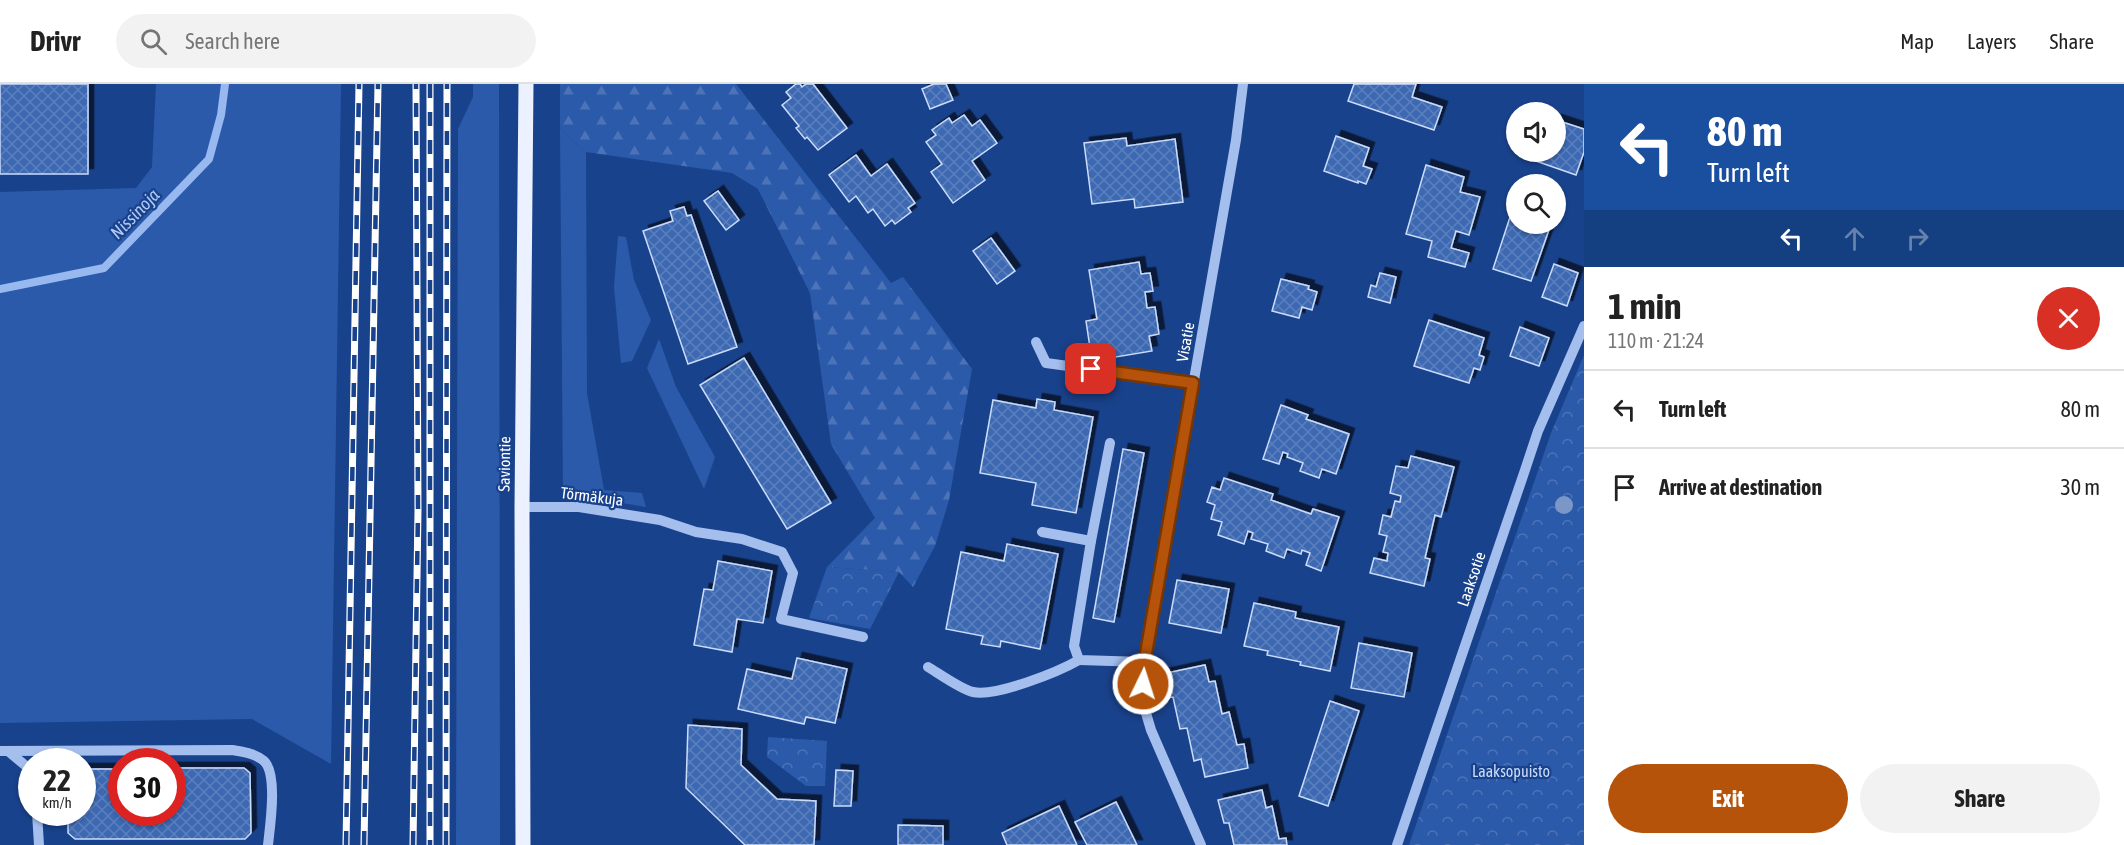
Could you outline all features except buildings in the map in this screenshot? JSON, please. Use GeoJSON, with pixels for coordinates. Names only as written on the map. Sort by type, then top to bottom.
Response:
{"type":"FeatureCollection","features":[{"type":"Feature","properties":{"kind":"main road","name":"Saviontie"},"geometry":{"type":"LineString","coordinates":[[524,845],[522,507],[526,84]]}},
{"type":"Feature","properties":{"kind":"street","name":"Visatie"},"geometry":{"type":"LineString","coordinates":[[1201,845],[1151,730],[1143,703],[1144,662],[1236,140],[1243,84]]}},
{"type":"Feature","properties":{"kind":"street","name":"Laaksotie"},"geometry":{"type":"LineString","coordinates":[[1397,845],[1538,431],[1584,326]]}},
{"type":"Feature","properties":{"kind":"street"},"geometry":{"type":"LineString","coordinates":[[1036,342],[1046,363],[1193,383]]}},
{"type":"Feature","properties":{"kind":"street"},"geometry":{"type":"LineString","coordinates":[[1078,660],[1074,646],[1110,443]]}},
{"type":"Feature","properties":{"kind":"street","name":"Törmäkuja"},"geometry":{"type":"LineString","coordinates":[[522,507],[579,507],[660,520],[696,532],[742,539],[782,552],[793,573],[781,618],[863,637]]}},
{"type":"Feature","properties":{"kind":"street"},"geometry":{"type":"LineString","coordinates":[[1042,532],[1091,541]]}},
{"type":"Feature","properties":{"kind":"street"},"geometry":{"type":"LineString","coordinates":[[928,667],[973,692],[1011,687],[1062,670],[1078,660],[1144,662]]}},
{"type":"Feature","properties":{"kind":"street"},"geometry":{"type":"LineString","coordinates":[[4,752],[232,750],[252,754],[265,762],[270,773],[272,814],[268,845]]}},
{"type":"Feature","properties":{"kind":"street"},"geometry":{"type":"LineString","coordinates":[[4,752],[18,761]]}},
{"type":"Feature","properties":{"kind":"street"},"geometry":{"type":"LineString","coordinates":[[38,826],[39,845]]}},
{"type":"Feature","properties":{"kind":"green space"},"geometry":{"type":"Polygon","coordinates":[[[156,84],[341,84],[331,764],[252,719],[0,723],[0,192],[136,188],[152,167],[156,84]]]}},
{"type":"Feature","properties":{"kind":"green space"},"geometry":{"type":"Polygon","coordinates":[[[473,84],[499,84],[500,845],[456,845],[458,129],[473,97],[473,84]]]}},
{"type":"Feature","properties":{"kind":"green space"},"geometry":{"type":"Polygon","coordinates":[[[560,84],[736,84],[891,283],[903,277],[972,369],[949,500],[935,546],[913,587],[899,572],[827,567],[875,518],[831,444],[810,293],[758,189],[732,173],[586,152],[560,129],[560,84]]]}},
{"type":"Feature","properties":{"kind":"green space"},"geometry":{"type":"Polygon","coordinates":[[[560,129],[586,152],[587,393],[604,490],[642,493],[646,507],[563,493],[560,129]]]}},
{"type":"Feature","properties":{"kind":"green space"},"geometry":{"type":"Polygon","coordinates":[[[618,236],[626,237],[634,280],[651,320],[632,361],[621,363],[614,287],[618,236]]]}},
{"type":"Feature","properties":{"kind":"green space"},"geometry":{"type":"Polygon","coordinates":[[[659,339],[676,387],[715,457],[704,489],[647,368],[659,339]]]}},
{"type":"Feature","properties":{"kind":"green space","name":"Laaksopuisto"},"geometry":{"type":"Polygon","coordinates":[[[1584,355],[1584,845],[1409,845],[1551,433],[1584,355]]]}},
{"type":"Feature","properties":{"kind":"green space"},"geometry":{"type":"Polygon","coordinates":[[[827,567],[899,572],[870,629],[809,618],[827,567]]]}},
{"type":"Feature","properties":{"kind":"green space"},"geometry":{"type":"Polygon","coordinates":[[[768,737],[827,741],[825,786],[806,786],[767,757],[768,737]]]}},
{"type":"Feature","properties":{"kind":"waterway","name":"Nissinoja"},"geometry":{"type":"LineString","coordinates":[[0,289],[104,268],[209,159],[221,115],[225,84]]}},
{"type":"Feature","properties":{"kind":"railway"},"geometry":{"type":"LineString","coordinates":[[346,845],[359,84]]}},
{"type":"Feature","properties":{"kind":"railway"},"geometry":{"type":"LineString","coordinates":[[364,845],[378,84]]}},
{"type":"Feature","properties":{"kind":"railway"},"geometry":{"type":"LineString","coordinates":[[413,845],[418,510],[416,84]]}},
{"type":"Feature","properties":{"kind":"railway"},"geometry":{"type":"LineString","coordinates":[[430,84],[430,845]]}},
{"type":"Feature","properties":{"kind":"railway"},"geometry":{"type":"LineString","coordinates":[[446,845],[447,84]]}},
{"type":"Feature","properties":{"kind":"route"},"geometry":{"type":"LineString","coordinates":[[1091,369],[1193,383],[1144,665],[1143,684]]}}]}
